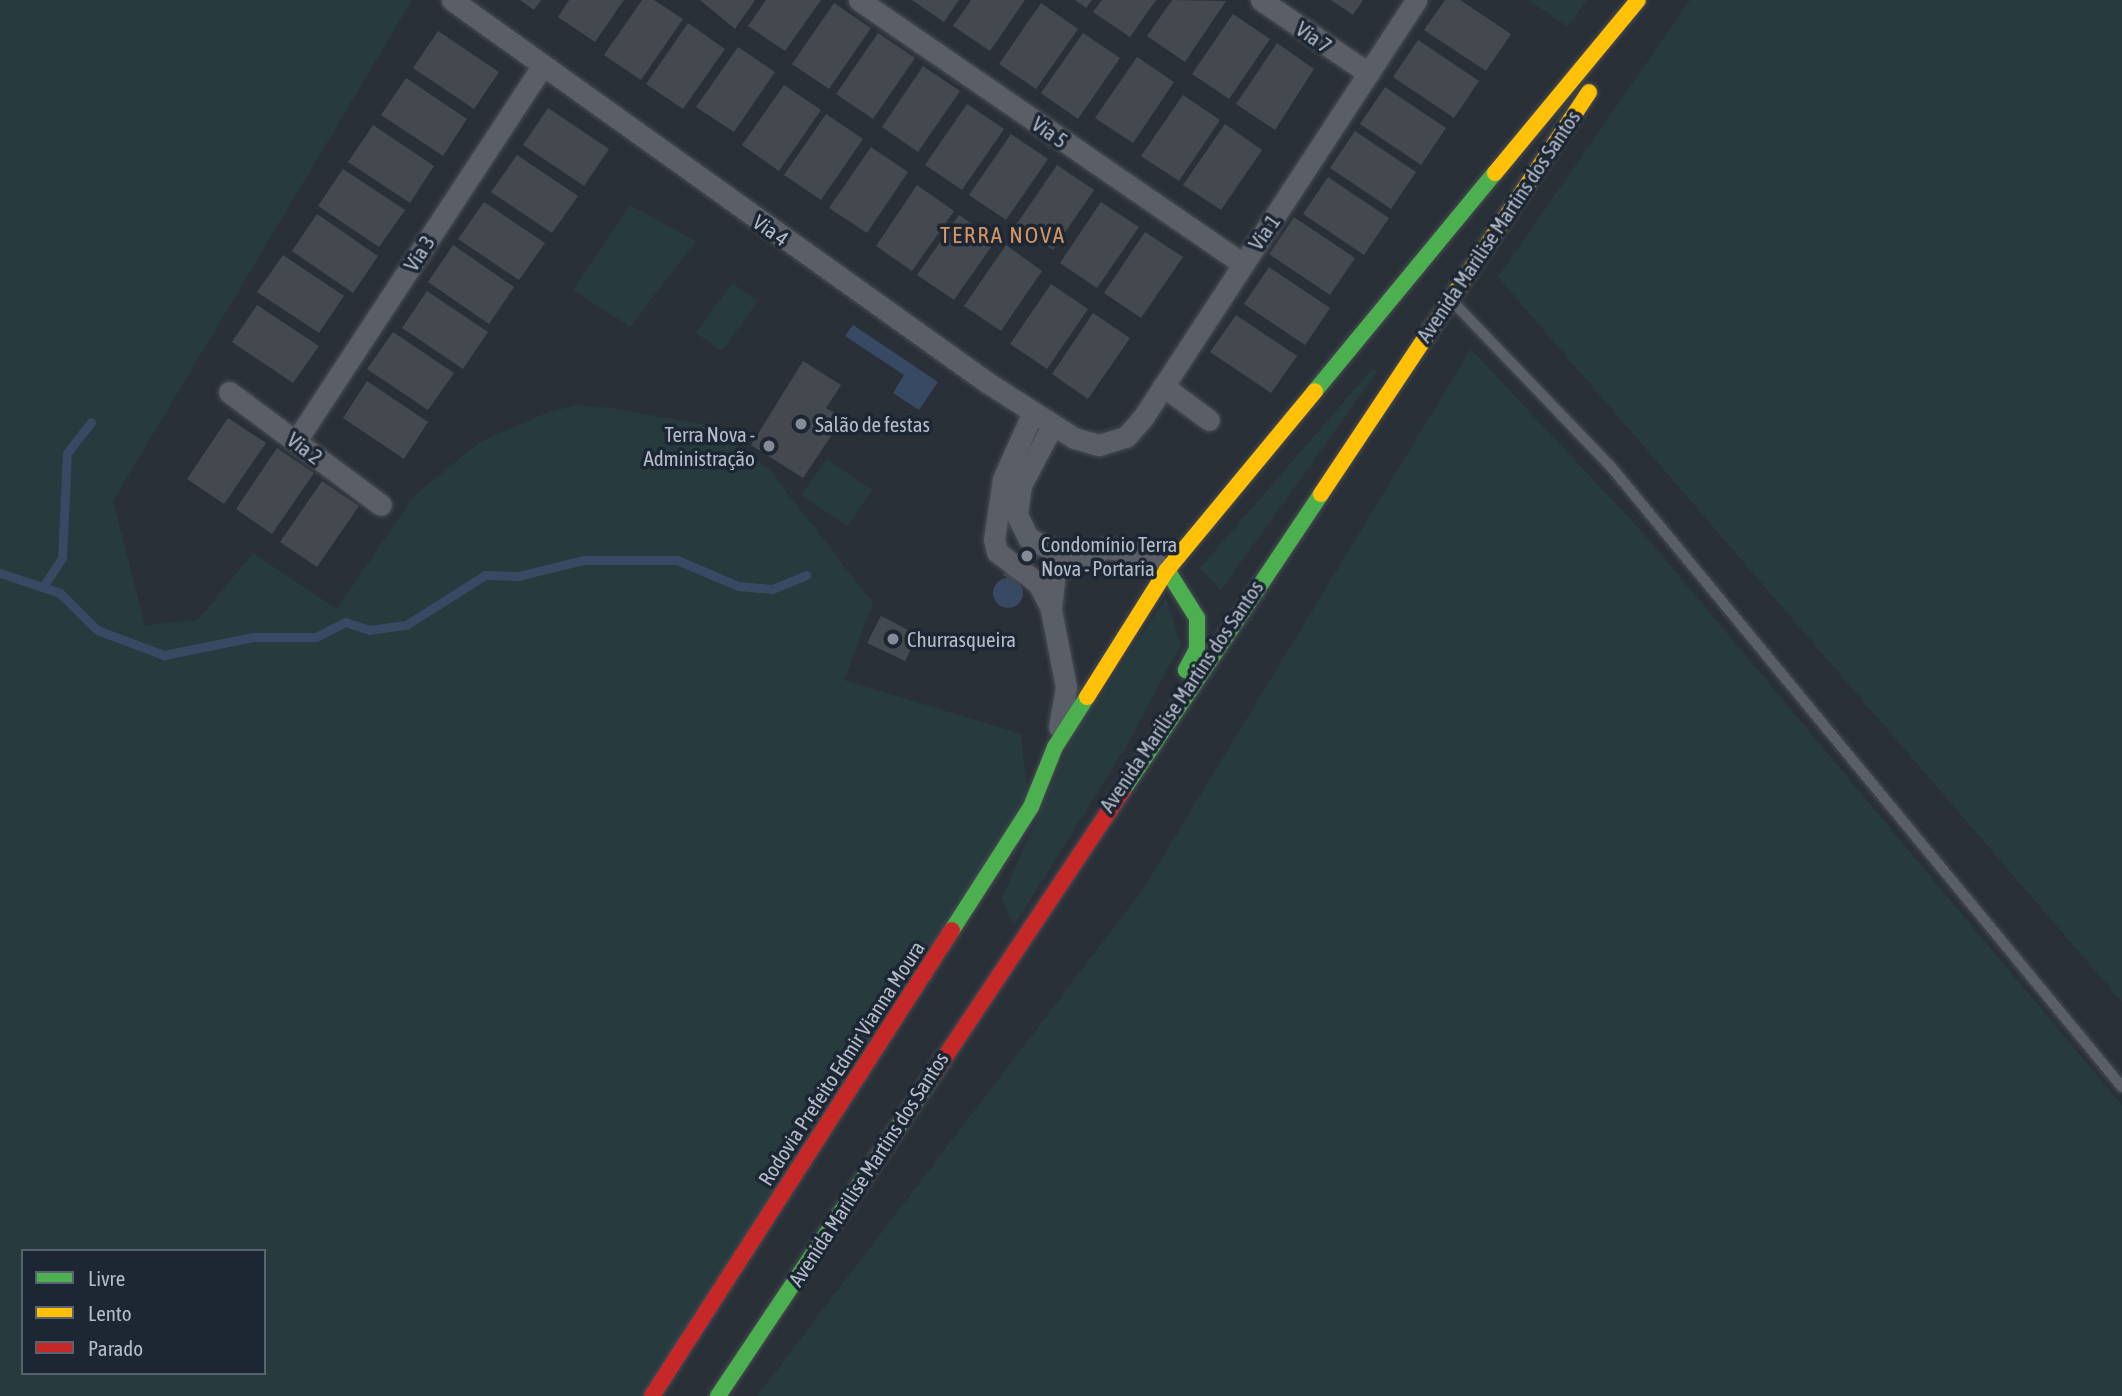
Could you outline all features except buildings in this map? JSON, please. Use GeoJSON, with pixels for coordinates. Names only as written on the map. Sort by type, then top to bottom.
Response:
{"type":"FeatureCollection","features":[{"type":"Feature","properties":{"kind":"main road","name":"Avenida Marilise Martins dos Santos"},"geometry":{"type":"LineString","coordinates":[[1055,747],[1167,570],[1638,0]]}},
{"type":"Feature","properties":{"kind":"main road","name":"Avenida Marilise Martins dos Santos"},"geometry":{"type":"LineString","coordinates":[[718,1396],[1143,752],[1650,0]]}},
{"type":"Feature","properties":{"kind":"main road"},"geometry":{"type":"LineString","coordinates":[[1143,752],[1199,633],[1198,618],[1167,570]]}},
{"type":"Feature","properties":{"kind":"main road","name":"Rodovia Prefeito Edmir Vianna Moura"},"geometry":{"type":"LineString","coordinates":[[652,1396],[1031,807],[1055,747]]}},
{"type":"Feature","properties":{"kind":"street","name":"Via 4"},"geometry":{"type":"LineString","coordinates":[[452,0],[1052,426],[1099,445]]}},
{"type":"Feature","properties":{"kind":"street","name":"Via 5"},"geometry":{"type":"LineString","coordinates":[[859,0],[1242,263]]}},
{"type":"Feature","properties":{"kind":"street","name":"Via 7"},"geometry":{"type":"LineString","coordinates":[[1261,0],[1368,74]]}},
{"type":"Feature","properties":{"kind":"street","name":"Via 1"},"geometry":{"type":"LineString","coordinates":[[1099,445],[1126,437],[1163,386],[1416,0]]}},
{"type":"Feature","properties":{"kind":"street","name":"Via 3"},"geometry":{"type":"LineString","coordinates":[[296,441],[542,66]]}},
{"type":"Feature","properties":{"kind":"street"},"geometry":{"type":"LineString","coordinates":[[1163,386],[1209,420]]}},
{"type":"Feature","properties":{"kind":"street","name":"Via 2"},"geometry":{"type":"LineString","coordinates":[[229,392],[381,505]]}},
{"type":"Feature","properties":{"kind":"street"},"geometry":{"type":"LineString","coordinates":[[1033,412],[1003,479],[994,539],[997,551],[1038,583],[1051,610],[1066,687],[1055,747]]}},
{"type":"Feature","properties":{"kind":"street"},"geometry":{"type":"LineString","coordinates":[[1052,426],[1021,485],[1017,515],[1028,538],[1072,559]]}},
{"type":"Feature","properties":{"kind":"street"},"geometry":{"type":"LineString","coordinates":[[1051,610],[1055,571],[1072,559],[1106,548],[1136,553],[1167,570]]}},
{"type":"Feature","properties":{"kind":"lane"},"geometry":{"type":"LineString","coordinates":[[1449,298],[1612,468],[2122,1087]]}},
{"type":"Feature","properties":{"kind":"green space"},"geometry":{"type":"Polygon","coordinates":[[[0,0],[412,0],[113,501],[145,625],[198,620],[253,553],[337,609],[414,496],[480,442],[546,413],[577,405],[611,408],[706,425],[768,468],[873,603],[844,680],[1021,734],[1029,806],[658,1396],[0,1396],[0,0]]]}},
{"type":"Feature","properties":{"kind":"green space"},"geometry":{"type":"Polygon","coordinates":[[[1528,0],[1587,0],[1568,27],[1528,0]]]}},
{"type":"Feature","properties":{"kind":"green space"},"geometry":{"type":"Polygon","coordinates":[[[1690,0],[2122,0],[2122,1002],[1498,277],[1690,0]]]}},
{"type":"Feature","properties":{"kind":"green space"},"geometry":{"type":"Polygon","coordinates":[[[630,205],[696,241],[630,327],[573,290],[630,205]]]}},
{"type":"Feature","properties":{"kind":"green space"},"geometry":{"type":"Polygon","coordinates":[[[732,283],[758,301],[722,351],[696,333],[732,283]]]}},
{"type":"Feature","properties":{"kind":"green space"},"geometry":{"type":"Polygon","coordinates":[[[1471,349],[1643,533],[2122,1105],[2122,1396],[757,1396],[1144,888],[1471,349]]]}},
{"type":"Feature","properties":{"kind":"green space"},"geometry":{"type":"Polygon","coordinates":[[[1372,369],[1377,372],[1221,590],[1200,568],[1372,369]]]}},
{"type":"Feature","properties":{"kind":"green space"},"geometry":{"type":"Polygon","coordinates":[[[827,459],[872,490],[847,526],[801,495],[827,459]]]}},
{"type":"Feature","properties":{"kind":"green space"},"geometry":{"type":"Polygon","coordinates":[[[1166,598],[1181,644],[1127,745],[1014,926],[1002,898],[1074,734],[1166,598]]]}},
{"type":"Feature","properties":{"kind":"water"},"geometry":{"type":"Polygon","coordinates":[[[853,325],[938,382],[919,410],[893,393],[904,375],[845,336],[853,325]]]}},
{"type":"Feature","properties":{"kind":"water"},"geometry":{"type":"Polygon","coordinates":[[[1008,578],[1019,582],[1023,593],[1019,604],[1008,608],[997,604],[993,593],[997,582],[1008,578]]]}},
{"type":"Feature","properties":{"kind":"waterway"},"geometry":{"type":"LineString","coordinates":[[43,587],[62,558],[67,453],[91,422]]}},
{"type":"Feature","properties":{"kind":"waterway"},"geometry":{"type":"LineString","coordinates":[[0,573],[60,593],[97,630],[164,655],[253,637],[316,637],[345,622],[369,630],[406,625],[485,575],[518,576],[583,560],[677,560],[738,586],[772,589],[806,575]]}},
{"type":"Feature","properties":{"kind":"traffic: fast"},"geometry":{"type":"LineString","coordinates":[[1315,391],[1495,173]]}},
{"type":"Feature","properties":{"kind":"traffic: fast"},"geometry":{"type":"LineString","coordinates":[[1123,790],[1321,494]]}},
{"type":"Feature","properties":{"kind":"traffic: fast"},"geometry":{"type":"LineString","coordinates":[[1167,570],[1197,618],[1197,649],[1186,670]]}},
{"type":"Feature","properties":{"kind":"traffic: fast"},"geometry":{"type":"LineString","coordinates":[[952,930],[1031,807],[1055,747],[1087,697]]}},
{"type":"Feature","properties":{"kind":"traffic: fast"},"geometry":{"type":"LineString","coordinates":[[718,1396],[933,1075]]}},
{"type":"Feature","properties":{"kind":"traffic: slow"},"geometry":{"type":"LineString","coordinates":[[1495,173],[1638,0]]}},
{"type":"Feature","properties":{"kind":"traffic: slow"},"geometry":{"type":"LineString","coordinates":[[1321,494],[1589,92]]}},
{"type":"Feature","properties":{"kind":"traffic: slow"},"geometry":{"type":"LineString","coordinates":[[1087,697],[1167,570],[1315,391]]}},
{"type":"Feature","properties":{"kind":"traffic: jam"},"geometry":{"type":"LineString","coordinates":[[933,1075],[1123,790]]}},
{"type":"Feature","properties":{"kind":"traffic: jam"},"geometry":{"type":"LineString","coordinates":[[652,1396],[952,930]]}},
{"type":"Feature","properties":{"kind":"place","name":"Salão de festas"},"geometry":{"type":"Point","coordinates":[801,424]}},
{"type":"Feature","properties":{"kind":"place","name":"Terra Nova - Administração"},"geometry":{"type":"Point","coordinates":[769,446]}},
{"type":"Feature","properties":{"kind":"place","name":"Condomínio Terra Nova - Portaria"},"geometry":{"type":"Point","coordinates":[1027,556]}},
{"type":"Feature","properties":{"kind":"place","name":"Churrasqueira"},"geometry":{"type":"Point","coordinates":[893,639]}},
{"type":"Feature","properties":{"kind":"district","name":"TERRA NOVA"},"geometry":{"type":"Point","coordinates":[1003,235]}}]}
